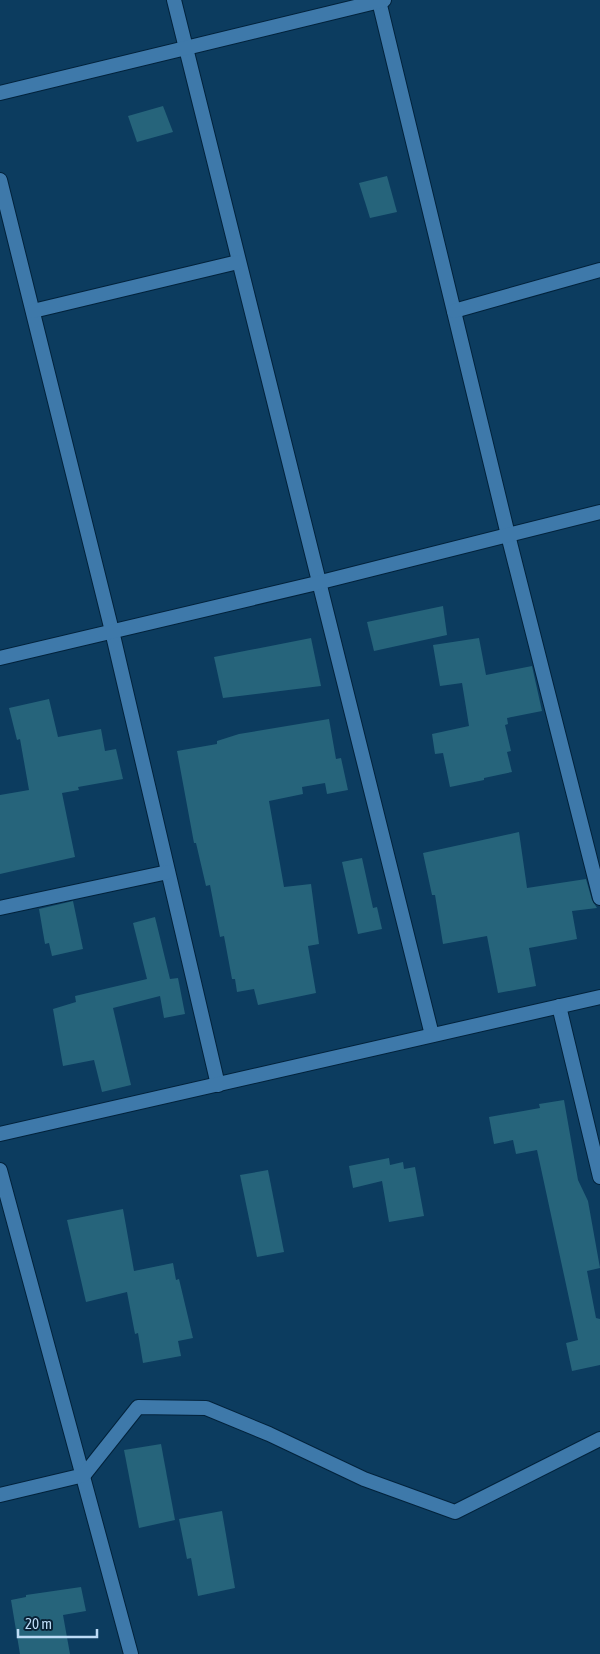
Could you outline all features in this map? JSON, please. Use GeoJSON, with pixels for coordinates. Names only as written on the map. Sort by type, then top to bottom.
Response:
{"type":"FeatureCollection","features":[{"type":"Feature","properties":{"kind":"street"},"geometry":{"type":"LineString","coordinates":[[174,0],[184,48],[317,583],[432,1035]]}},
{"type":"Feature","properties":{"kind":"street"},"geometry":{"type":"LineString","coordinates":[[0,93],[381,1],[508,535],[600,898]]}},
{"type":"Feature","properties":{"kind":"street"},"geometry":{"type":"LineString","coordinates":[[0,180],[112,631],[218,1085]]}},
{"type":"Feature","properties":{"kind":"street"},"geometry":{"type":"LineString","coordinates":[[33,311],[238,262]]}},
{"type":"Feature","properties":{"kind":"street"},"geometry":{"type":"LineString","coordinates":[[454,311],[600,270]]}},
{"type":"Feature","properties":{"kind":"street"},"geometry":{"type":"LineString","coordinates":[[0,658],[317,583],[600,512]]}},
{"type":"Feature","properties":{"kind":"street"},"geometry":{"type":"LineString","coordinates":[[0,908],[168,872]]}},
{"type":"Feature","properties":{"kind":"street"},"geometry":{"type":"LineString","coordinates":[[0,1134],[600,997]]}},
{"type":"Feature","properties":{"kind":"street"},"geometry":{"type":"LineString","coordinates":[[559,1006],[600,1177]]}},
{"type":"Feature","properties":{"kind":"street"},"geometry":{"type":"LineString","coordinates":[[1,1176],[132,1654]]}},
{"type":"Feature","properties":{"kind":"street"},"geometry":{"type":"LineString","coordinates":[[0,1495],[84,1475],[138,1407],[206,1408],[269,1434],[364,1480],[455,1512],[600,1439]]}},
{"type":"Feature","properties":{"kind":"building"},"geometry":{"type":"Polygon","coordinates":[[[163,106],[173,132],[137,142],[128,116],[163,106]]]}},
{"type":"Feature","properties":{"kind":"building"},"geometry":{"type":"Polygon","coordinates":[[[387,176],[397,212],[370,218],[359,183],[387,176]]]}},
{"type":"Feature","properties":{"kind":"building"},"geometry":{"type":"Polygon","coordinates":[[[443,606],[447,635],[374,651],[367,622],[443,606]]]}},
{"type":"Feature","properties":{"kind":"building"},"geometry":{"type":"Polygon","coordinates":[[[311,638],[321,686],[223,698],[214,657],[311,638]]]}},
{"type":"Feature","properties":{"kind":"building"},"geometry":{"type":"Polygon","coordinates":[[[479,638],[486,675],[532,666],[542,711],[507,718],[508,724],[505,725],[511,751],[507,752],[512,772],[450,787],[443,753],[435,754],[432,734],[469,726],[462,683],[440,686],[433,645],[479,638]]]}},
{"type":"Feature","properties":{"kind":"building"},"geometry":{"type":"Polygon","coordinates":[[[49,699],[58,737],[101,729],[105,751],[116,749],[123,779],[78,787],[79,790],[62,793],[75,857],[0,874],[0,795],[29,790],[20,739],[17,740],[9,708],[49,699]]]}},
{"type":"Feature","properties":{"kind":"building"},"geometry":{"type":"Polygon","coordinates":[[[329,719],[336,759],[341,758],[348,790],[327,794],[325,783],[302,787],[303,794],[269,801],[284,887],[311,884],[319,944],[308,946],[316,993],[258,1005],[254,989],[237,992],[235,979],[232,979],[224,936],[220,937],[210,885],[206,886],[196,843],[194,843],[177,751],[217,744],[217,741],[239,734],[329,719]]]}},
{"type":"Feature","properties":{"kind":"building"},"geometry":{"type":"Polygon","coordinates":[[[519,832],[527,888],[586,879],[592,900],[597,908],[572,911],[577,939],[529,948],[536,986],[498,993],[487,936],[443,944],[435,895],[432,895],[423,853],[519,832]]]}},
{"type":"Feature","properties":{"kind":"building"},"geometry":{"type":"Polygon","coordinates":[[[362,858],[373,908],[377,907],[382,929],[358,934],[342,862],[362,858]]]}},
{"type":"Feature","properties":{"kind":"building"},"geometry":{"type":"Polygon","coordinates":[[[73,901],[83,949],[52,956],[49,943],[45,944],[39,909],[73,901]]]}},
{"type":"Feature","properties":{"kind":"building"},"geometry":{"type":"Polygon","coordinates":[[[155,917],[170,979],[178,978],[185,1014],[164,1018],[160,996],[113,1008],[131,1085],[102,1092],[94,1060],[63,1066],[53,1009],[76,1002],[75,996],[147,979],[133,923],[155,917]]]}},
{"type":"Feature","properties":{"kind":"building"},"geometry":{"type":"Polygon","coordinates":[[[564,1100],[578,1180],[588,1201],[600,1268],[587,1271],[596,1318],[600,1319],[600,1365],[572,1371],[566,1343],[578,1340],[537,1150],[516,1154],[513,1140],[494,1144],[489,1117],[540,1108],[539,1104],[564,1100]]]}},
{"type":"Feature","properties":{"kind":"building"},"geometry":{"type":"Polygon","coordinates":[[[389,1158],[390,1165],[403,1162],[404,1169],[415,1167],[424,1216],[389,1222],[382,1181],[353,1188],[349,1166],[389,1158]]]}},
{"type":"Feature","properties":{"kind":"building"},"geometry":{"type":"Polygon","coordinates":[[[268,1170],[284,1252],[257,1257],[240,1175],[268,1170]]]}},
{"type":"Feature","properties":{"kind":"building"},"geometry":{"type":"Polygon","coordinates":[[[123,1209],[134,1271],[173,1263],[176,1280],[179,1279],[193,1338],[178,1341],[181,1356],[143,1363],[138,1333],[135,1334],[127,1292],[86,1302],[67,1220],[123,1209]]]}},
{"type":"Feature","properties":{"kind":"building"},"geometry":{"type":"Polygon","coordinates":[[[161,1444],[175,1520],[139,1528],[124,1450],[161,1444]]]}},
{"type":"Feature","properties":{"kind":"building"},"geometry":{"type":"Polygon","coordinates":[[[222,1511],[235,1588],[198,1596],[191,1558],[187,1559],[179,1519],[222,1511]]]}},
{"type":"Feature","properties":{"kind":"building"},"geometry":{"type":"Polygon","coordinates":[[[81,1587],[86,1611],[63,1615],[70,1654],[20,1654],[11,1600],[26,1597],[26,1595],[81,1587]]]}}]}
